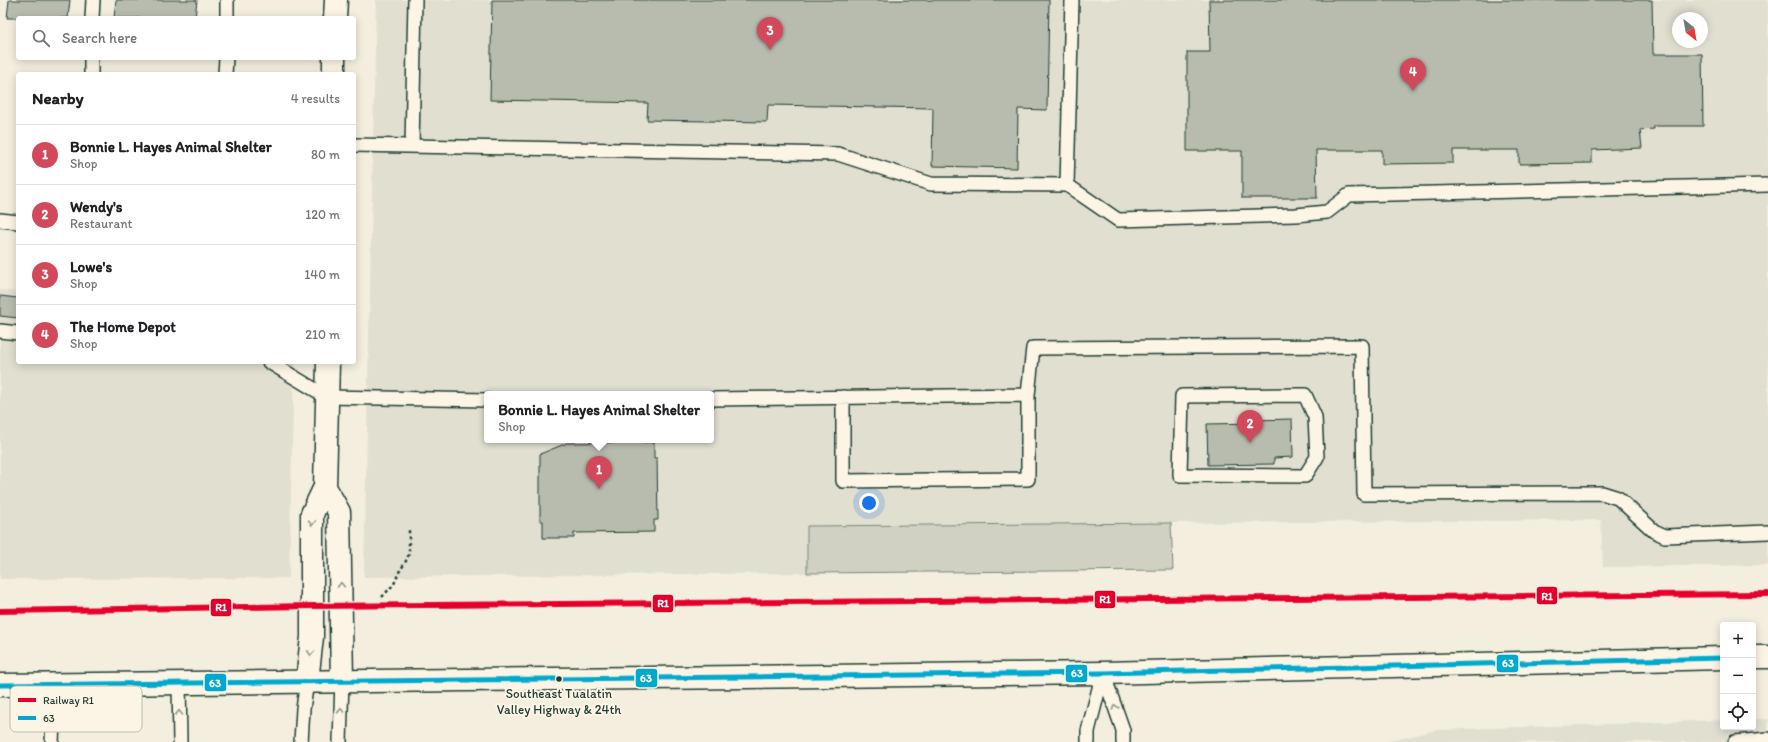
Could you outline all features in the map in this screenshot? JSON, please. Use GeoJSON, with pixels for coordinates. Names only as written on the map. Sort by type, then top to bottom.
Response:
{"type":"FeatureCollection","features":[{"type":"Feature","properties":{"kind":"main road"},"geometry":{"type":"LineString","coordinates":[[335,16],[336,0]]}},
{"type":"Feature","properties":{"kind":"main road"},"geometry":{"type":"LineString","coordinates":[[334,60],[334,72]]}},
{"type":"Feature","properties":{"kind":"main road"},"geometry":{"type":"LineString","coordinates":[[307,681],[312,637],[312,514],[325,487],[328,364]]}},
{"type":"Feature","properties":{"kind":"main road"},"geometry":{"type":"LineString","coordinates":[[325,487],[339,512],[342,680]]}},
{"type":"Feature","properties":{"kind":"main road"},"geometry":{"type":"LineString","coordinates":[[1756,657],[1768,657]]}},
{"type":"Feature","properties":{"kind":"main road"},"geometry":{"type":"LineString","coordinates":[[0,685],[342,680],[1103,673],[1720,658]]}},
{"type":"Feature","properties":{"kind":"lane"},"geometry":{"type":"LineString","coordinates":[[92,16],[93,0]]}},
{"type":"Feature","properties":{"kind":"lane"},"geometry":{"type":"LineString","coordinates":[[227,0],[227,16]]}},
{"type":"Feature","properties":{"kind":"lane"},"geometry":{"type":"LineString","coordinates":[[412,146],[415,0]]}},
{"type":"Feature","properties":{"kind":"lane"},"geometry":{"type":"LineString","coordinates":[[1067,185],[1072,0]]}},
{"type":"Feature","properties":{"kind":"lane"},"geometry":{"type":"LineString","coordinates":[[91,60],[91,72]]}},
{"type":"Feature","properties":{"kind":"lane"},"geometry":{"type":"LineString","coordinates":[[225,72],[226,60]]}},
{"type":"Feature","properties":{"kind":"lane"},"geometry":{"type":"LineString","coordinates":[[356,145],[838,154],[930,184],[1067,185],[1118,220],[1296,215],[1327,212],[1349,195],[1768,185]]}},
{"type":"Feature","properties":{"kind":"lane"},"geometry":{"type":"LineString","coordinates":[[0,220],[16,222]]}},
{"type":"Feature","properties":{"kind":"lane"},"geometry":{"type":"LineString","coordinates":[[0,331],[16,333]]}},
{"type":"Feature","properties":{"kind":"lane"},"geometry":{"type":"LineString","coordinates":[[843,397],[843,481],[1028,478],[1028,395],[1033,348],[1362,346],[1364,494],[1602,493],[1618,498],[1654,531],[1665,536],[1768,532]]}},
{"type":"Feature","properties":{"kind":"lane"},"geometry":{"type":"LineString","coordinates":[[271,364],[327,398],[484,400]]}},
{"type":"Feature","properties":{"kind":"lane"},"geometry":{"type":"LineString","coordinates":[[714,399],[1028,395]]}},
{"type":"Feature","properties":{"kind":"lane"},"geometry":{"type":"LineString","coordinates":[[1304,395],[1315,417],[1317,457],[1304,476],[1180,475],[1182,396],[1304,395]]}},
{"type":"Feature","properties":{"kind":"lane"},"geometry":{"type":"LineString","coordinates":[[1088,742],[1088,731],[1103,673]]}},
{"type":"Feature","properties":{"kind":"lane"},"geometry":{"type":"LineString","coordinates":[[1103,673],[1123,730],[1123,742]]}},
{"type":"Feature","properties":{"kind":"lane"},"geometry":{"type":"LineString","coordinates":[[340,742],[342,680]]}},
{"type":"Feature","properties":{"kind":"lane"},"geometry":{"type":"LineString","coordinates":[[301,742],[303,709],[307,681]]}},
{"type":"Feature","properties":{"kind":"lane"},"geometry":{"type":"LineString","coordinates":[[179,683],[180,742]]}},
{"type":"Feature","properties":{"kind":"lane"},"geometry":{"type":"LineString","coordinates":[[52,742],[53,732]]}},
{"type":"Feature","properties":{"kind":"lane"},"geometry":{"type":"LineString","coordinates":[[1735,742],[1768,739]]}},
{"type":"Feature","properties":{"kind":"path"},"geometry":{"type":"LineString","coordinates":[[382,597],[394,584],[398,572],[405,563],[409,554],[409,528]]}},
{"type":"Feature","properties":{"kind":"shaded area"},"geometry":{"type":"Polygon","coordinates":[[[376,0],[1768,0],[1768,565],[1603,567],[1601,520],[807,526],[807,573],[364,577],[376,0]]]}},
{"type":"Feature","properties":{"kind":"shaded area"},"geometry":{"type":"Polygon","coordinates":[[[0,290],[16,292],[16,364],[294,364],[289,578],[0,579],[0,290]]]}},
{"type":"Feature","properties":{"kind":"shaded area"},"geometry":{"type":"Polygon","coordinates":[[[1171,523],[1173,570],[807,573],[807,526],[1171,523]]]}},
{"type":"Feature","properties":{"kind":"shaded area"},"geometry":{"type":"Polygon","coordinates":[[[1756,719],[1768,719],[1768,742],[1386,742],[1437,730],[1720,720],[1720,730],[1756,730],[1756,719]]]}},
{"type":"Feature","properties":{"kind":"building"},"geometry":{"type":"Polygon","coordinates":[[[9,0],[70,0],[68,16],[16,16],[16,18],[7,18],[9,0]]]}},
{"type":"Feature","properties":{"kind":"building"},"geometry":{"type":"Polygon","coordinates":[[[116,0],[197,0],[195,16],[114,16],[116,0]]]}},
{"type":"Feature","properties":{"kind":"building"},"geometry":{"type":"Polygon","coordinates":[[[492,0],[1049,0],[1047,110],[1018,109],[1017,168],[932,166],[933,108],[768,105],[767,122],[647,120],[648,103],[490,100],[492,0]]]}},
{"type":"Feature","properties":{"kind":"building"},"geometry":{"type":"Polygon","coordinates":[[[1209,0],[1652,0],[1653,54],[1702,54],[1703,126],[1654,126],[1654,129],[1640,130],[1642,148],[1592,150],[1592,163],[1519,164],[1519,150],[1453,150],[1453,163],[1382,164],[1382,150],[1316,150],[1317,198],[1242,198],[1242,151],[1187,151],[1187,52],[1210,52],[1209,0]]]}},
{"type":"Feature","properties":{"kind":"building"},"geometry":{"type":"Polygon","coordinates":[[[0,296],[16,298],[16,318],[0,316],[0,296]]]}},
{"type":"Feature","properties":{"kind":"building"},"geometry":{"type":"Polygon","coordinates":[[[1292,419],[1293,457],[1274,458],[1274,464],[1208,465],[1207,424],[1254,423],[1254,420],[1292,419]]]}},
{"type":"Feature","properties":{"kind":"building"},"geometry":{"type":"Polygon","coordinates":[[[567,443],[654,443],[654,458],[657,458],[658,520],[654,520],[654,532],[574,533],[574,538],[543,538],[543,521],[540,521],[540,454],[567,443]]]}},
{"type":"Feature","properties":{"kind":"rail line","name":"R1"},"geometry":{"type":"LineString","coordinates":[[0,611],[312,606],[1768,594]]}},
{"type":"Feature","properties":{"kind":"transit line","name":"63"},"geometry":{"type":"LineString","coordinates":[[0,685],[1103,673],[1720,658]]}},
{"type":"Feature","properties":{"kind":"place","name":"Lowe's"},"geometry":{"type":"Point","coordinates":[770,50]}},
{"type":"Feature","properties":{"kind":"place","name":"The Home Depot"},"geometry":{"type":"Point","coordinates":[1413,91]}},
{"type":"Feature","properties":{"kind":"place","name":"Wendy's"},"geometry":{"type":"Point","coordinates":[1250,443]}},
{"type":"Feature","properties":{"kind":"place","name":"Bonnie L. Hayes Animal Shelter"},"geometry":{"type":"Point","coordinates":[599,489]}},
{"type":"Feature","properties":{"kind":"place","name":"Southeast Tualatin Valley Highway & 24th"},"geometry":{"type":"Point","coordinates":[559,679]}}]}
